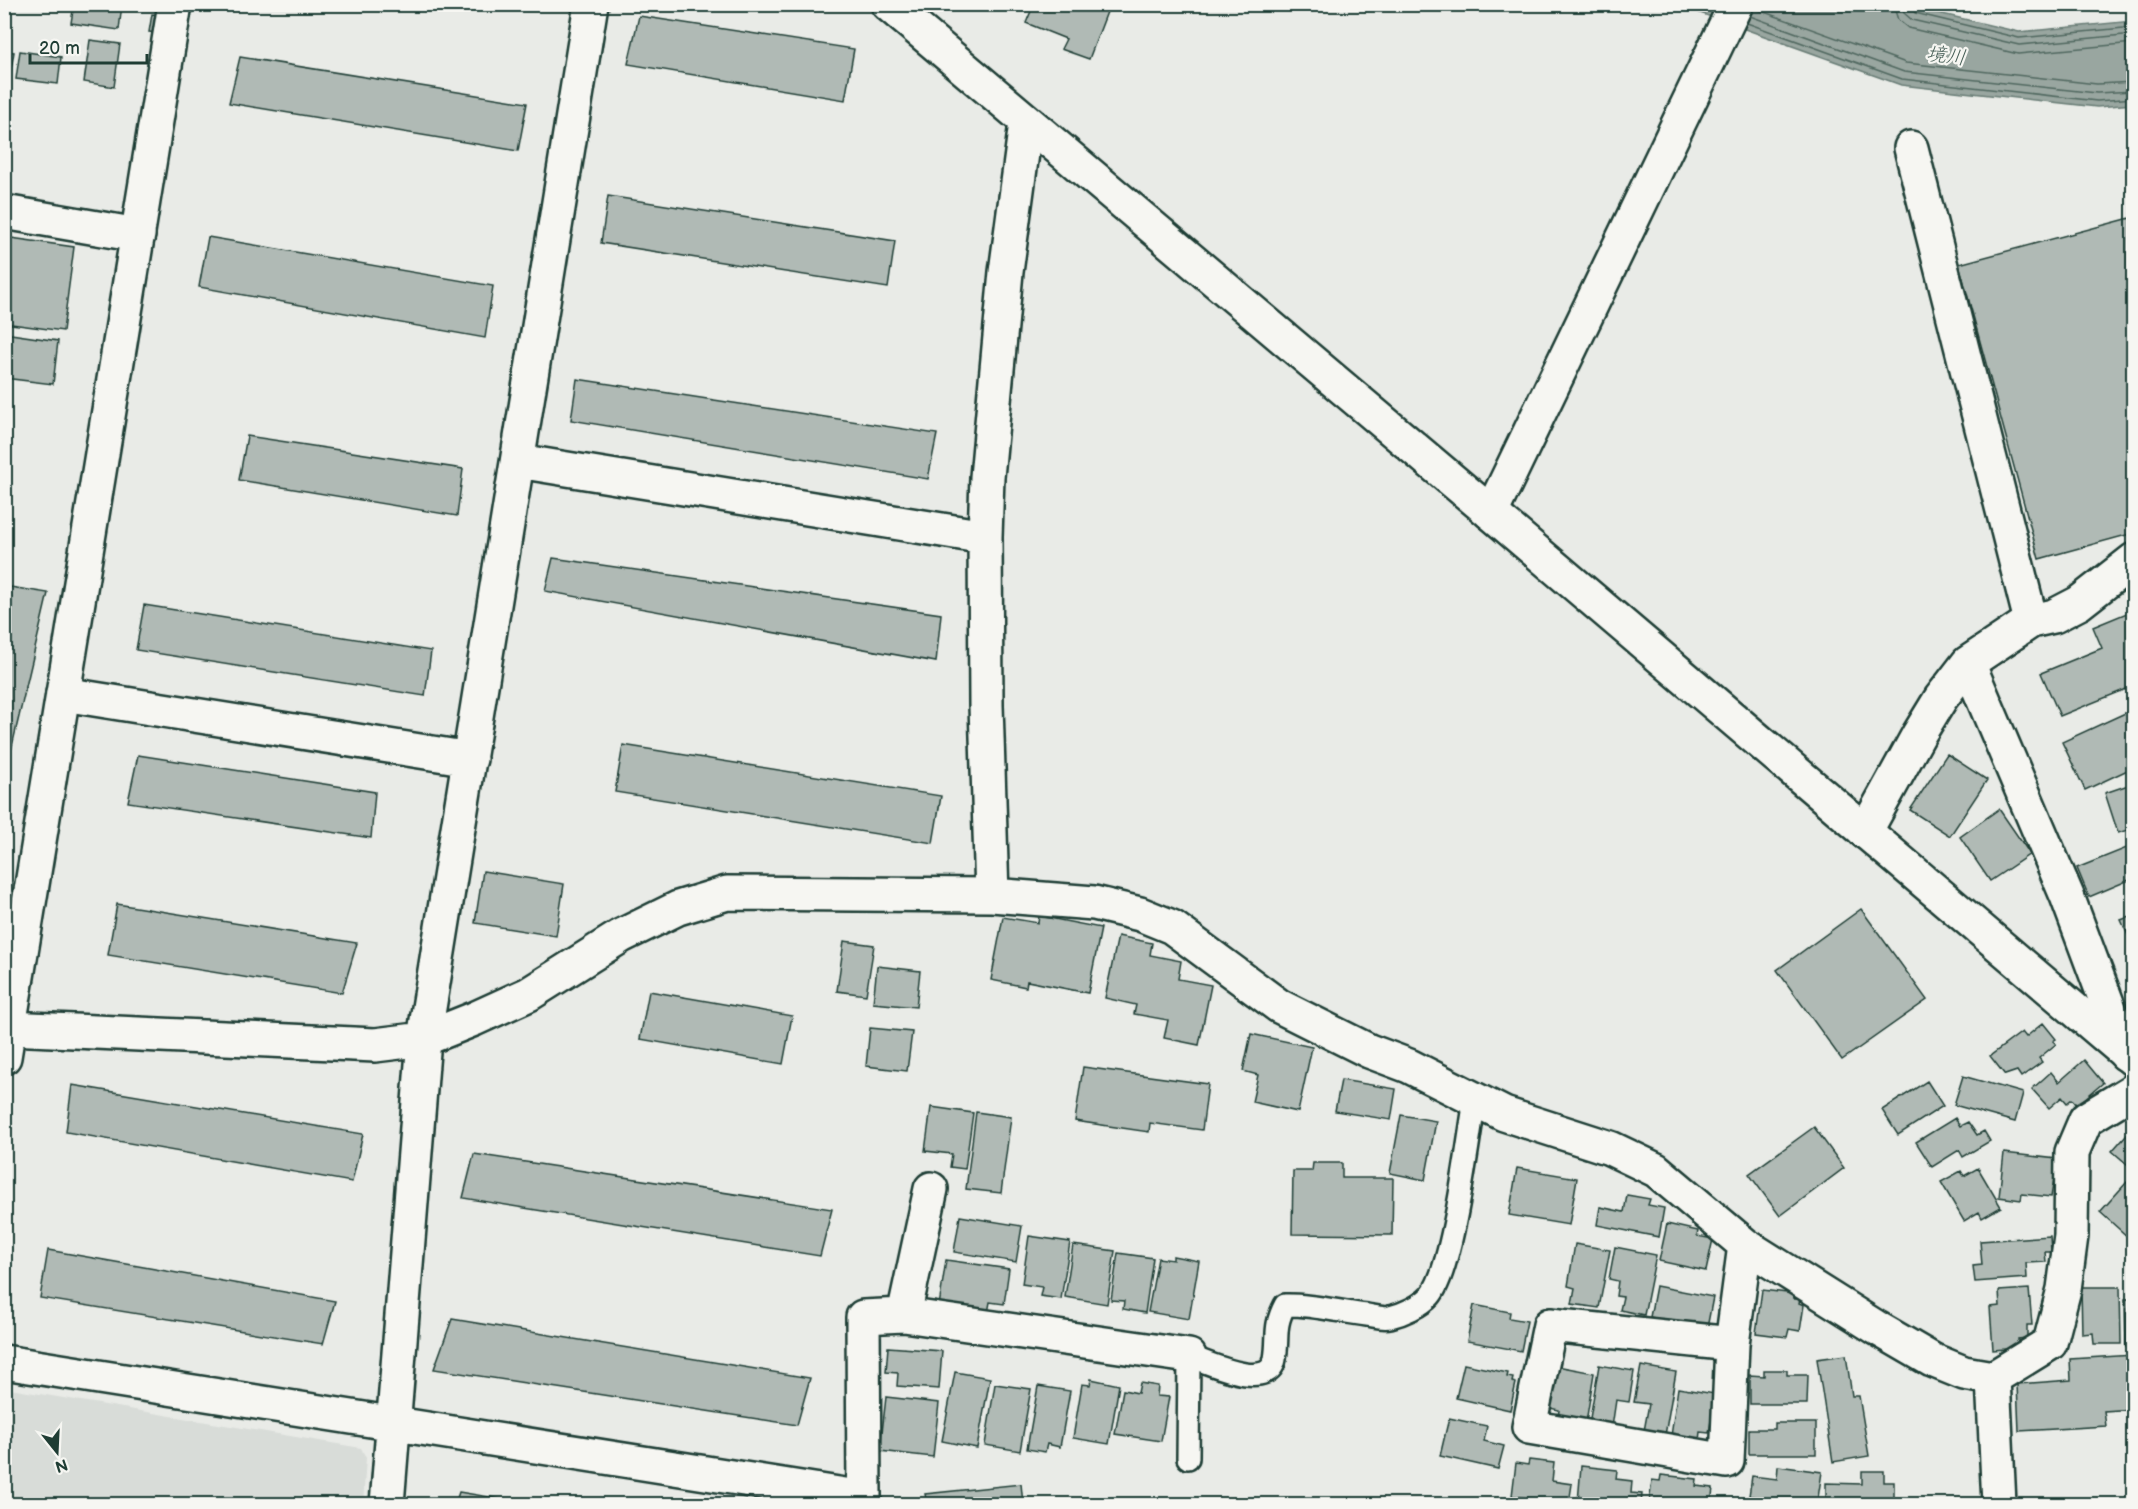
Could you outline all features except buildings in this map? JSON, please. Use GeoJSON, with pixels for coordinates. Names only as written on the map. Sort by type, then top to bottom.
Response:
{"type":"FeatureCollection","features":[{"type":"Feature","properties":{"kind":"street"},"geometry":{"type":"LineString","coordinates":[[175,4],[7,1042],[375,1045],[424,1039],[529,994],[621,936],[678,908],[727,893],[992,895],[1094,903],[1140,914],[1172,927],[1279,1006],[1369,1051],[1409,1066],[1504,1114],[1610,1148],[1656,1170],[1745,1245],[1932,1360],[1964,1373],[1993,1378],[2050,1343],[2064,1289],[2071,1236],[2072,1152],[2085,1119],[2133,1090]]}},
{"type":"Feature","properties":{"kind":"street"},"geometry":{"type":"LineString","coordinates":[[387,1504],[424,1039],[591,4]]}},
{"type":"Feature","properties":{"kind":"street"},"geometry":{"type":"LineString","coordinates":[[888,4],[2130,1057]]}},
{"type":"Feature","properties":{"kind":"street"},"geometry":{"type":"LineString","coordinates":[[1491,513],[1705,73],[1736,4]]}},
{"type":"Feature","properties":{"kind":"street"},"geometry":{"type":"LineString","coordinates":[[992,895],[986,705],[987,477],[1006,272],[1026,123]]}},
{"type":"Feature","properties":{"kind":"street"},"geometry":{"type":"LineString","coordinates":[[1911,148],[2031,621]]}},
{"type":"Feature","properties":{"kind":"street"},"geometry":{"type":"LineString","coordinates":[[4,212],[138,235]]}},
{"type":"Feature","properties":{"kind":"street"},"geometry":{"type":"LineString","coordinates":[[518,462],[985,537]]}},
{"type":"Feature","properties":{"kind":"street"},"geometry":{"type":"LineString","coordinates":[[1866,832],[1919,734],[1941,698],[1968,663],[2031,621],[2054,616],[2079,603],[2133,560]]}},
{"type":"Feature","properties":{"kind":"street"},"geometry":{"type":"LineString","coordinates":[[1968,663],[2067,896],[2130,1057]]}},
{"type":"Feature","properties":{"kind":"street"},"geometry":{"type":"LineString","coordinates":[[63,694],[470,759]]}},
{"type":"Feature","properties":{"kind":"street"},"geometry":{"type":"LineString","coordinates":[[904,1315],[931,1189]]}},
{"type":"Feature","properties":{"kind":"street"},"geometry":{"type":"LineString","coordinates":[[1732,1344],[1550,1325],[1529,1427],[1726,1461],[1732,1344],[1745,1245]]}},
{"type":"Feature","properties":{"kind":"street"},"geometry":{"type":"LineString","coordinates":[[4,1362],[864,1501],[863,1317],[904,1315],[1189,1356]]}},
{"type":"Feature","properties":{"kind":"street"},"geometry":{"type":"LineString","coordinates":[[1993,1378],[1999,1504]]}},
{"type":"Feature","properties":{"kind":"lane"},"geometry":{"type":"LineString","coordinates":[[1188,1458],[1189,1356],[1253,1377],[1268,1372],[1275,1361],[1277,1321],[1285,1305],[1304,1304],[1329,1311],[1388,1318],[1408,1311],[1430,1297],[1443,1273],[1451,1238],[1475,1100]]}},
{"type":"Feature","properties":{"kind":"shaded area"},"geometry":{"type":"Polygon","coordinates":[[[10,1389],[361,1448],[366,1458],[363,1504],[5,1504],[5,1394],[10,1389]]]}},
{"type":"Feature","properties":{"kind":"water","name":"境川"},"geometry":{"type":"Polygon","coordinates":[[[1678,5],[1904,5],[2019,32],[2133,21],[2133,104],[2097,107],[1901,85],[1678,5]]]}}]}
